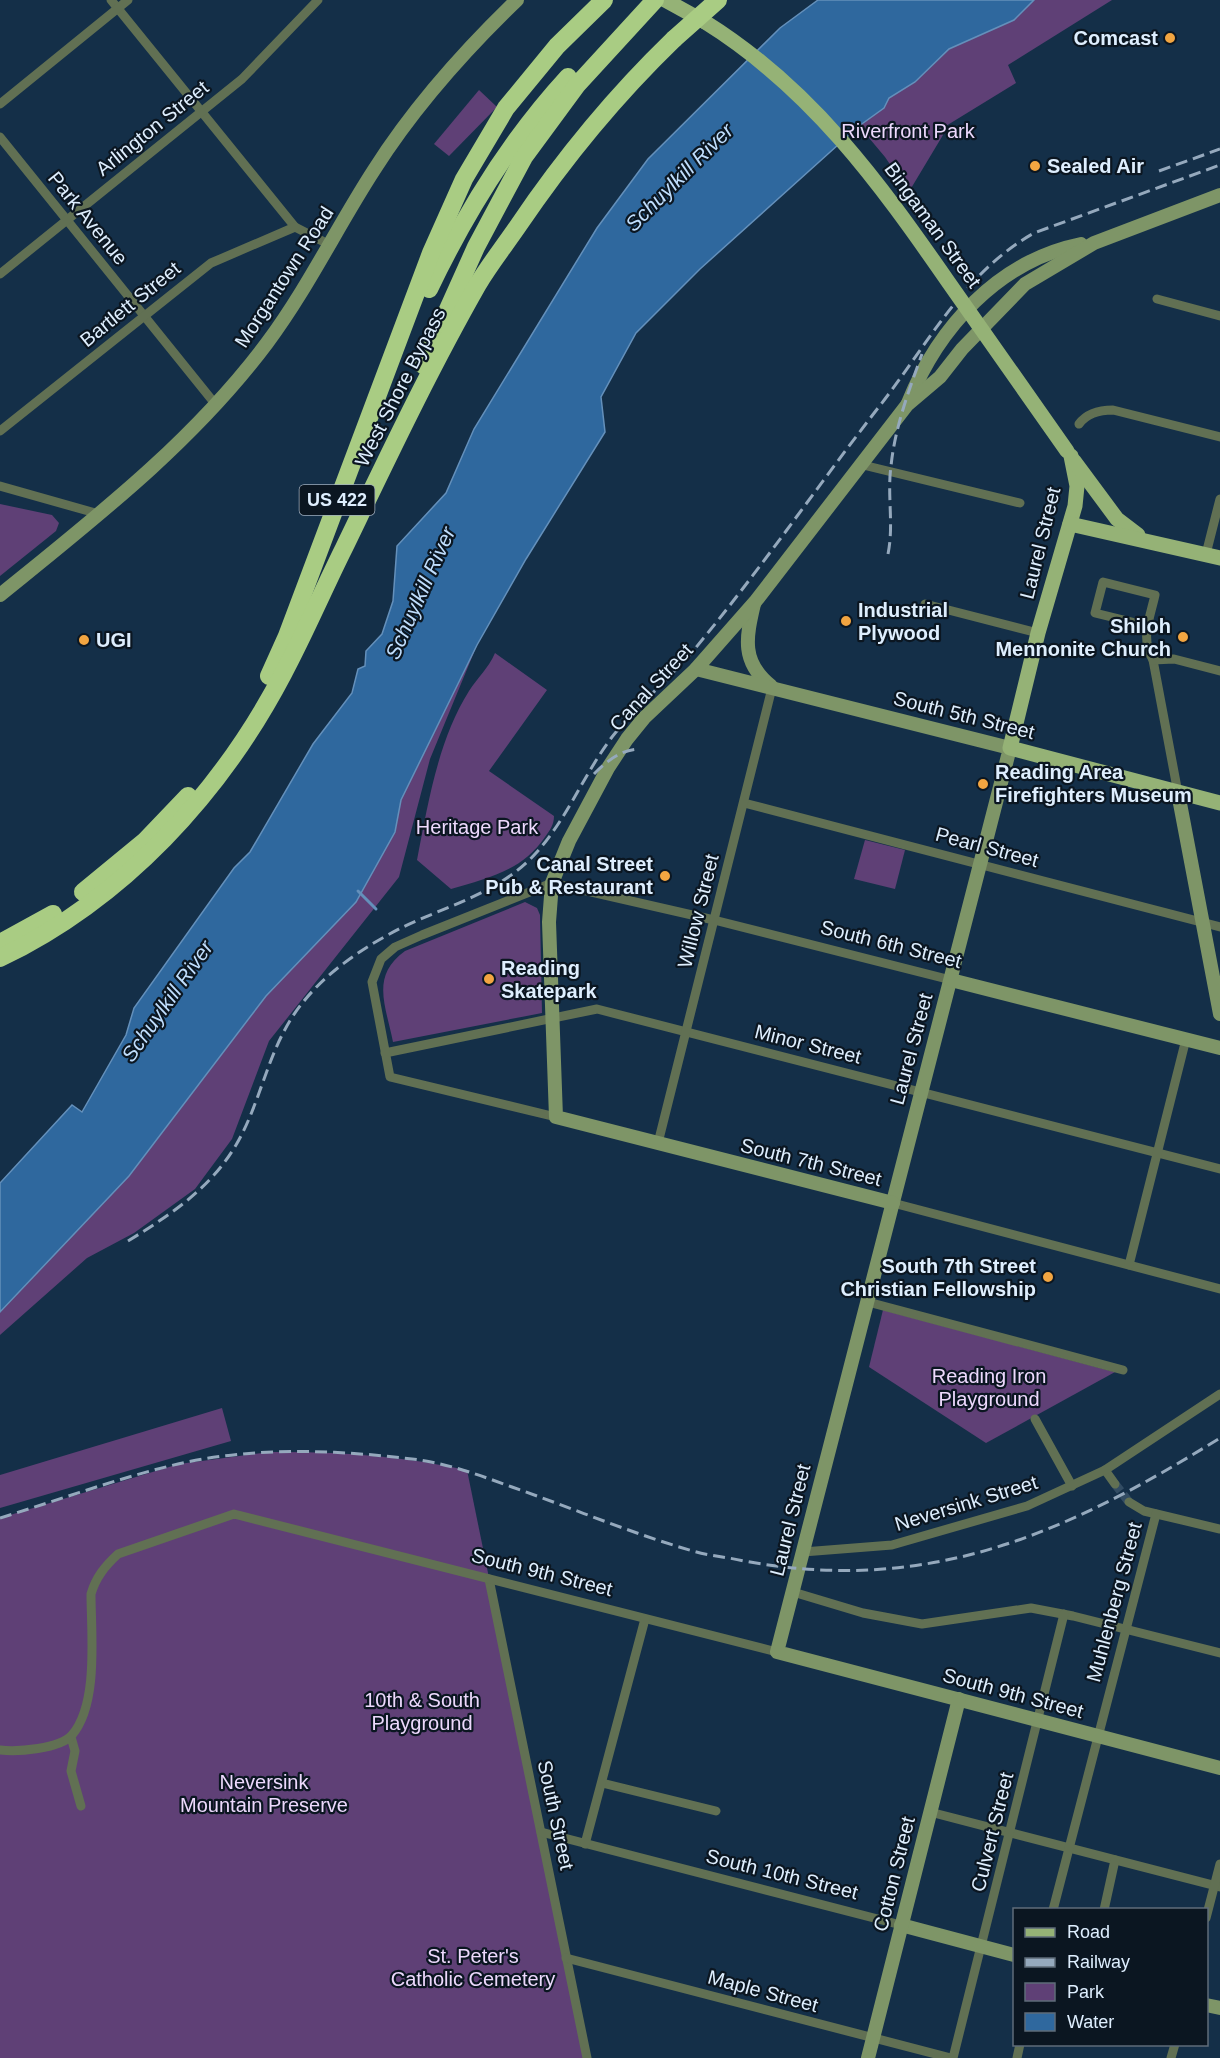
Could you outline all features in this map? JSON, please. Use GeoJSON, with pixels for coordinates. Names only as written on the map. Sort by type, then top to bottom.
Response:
{"type":"FeatureCollection","features":[{"type":"Feature","properties":{"kind":"highway","name":"West Shore Bypass"},"geometry":{"type":"LineString","coordinates":[[0,943],[58,910],[124,860],[167,819],[227,746],[251,709],[278,657],[431,253],[464,179],[506,108],[557,46],[604,0]]}},
{"type":"Feature","properties":{"kind":"highway"},"geometry":{"type":"LineString","coordinates":[[346,477],[428,289],[490,176],[532,118],[566,79],[624,19],[640,5],[650,0]]}},
{"type":"Feature","properties":{"kind":"highway"},"geometry":{"type":"LineString","coordinates":[[369,497],[464,272],[514,174],[562,102],[655,0]]}},
{"type":"Feature","properties":{"kind":"highway","name":"West Shore Bypass"},"geometry":{"type":"LineString","coordinates":[[0,958],[61,923],[118,882],[179,825],[207,790],[247,736],[283,674],[409,413],[480,281],[542,191],[608,105],[674,39],[718,0]]}},
{"type":"Feature","properties":{"kind":"main road","name":"Bingaman Street"},"geometry":{"type":"LineString","coordinates":[[665,0],[705,21],[753,55],[795,91],[871,172],[1117,519],[1133,532],[1150,540]]}},
{"type":"Feature","properties":{"kind":"main road","name":"Laurel Street"},"geometry":{"type":"LineString","coordinates":[[1010,748],[1038,633],[1070,524],[1077,486],[1069,454]]}},
{"type":"Feature","properties":{"kind":"main road"},"geometry":{"type":"LineString","coordinates":[[1070,524],[1150,540],[1213,556]]}},
{"type":"Feature","properties":{"kind":"main road","name":"South 5th Street"},"geometry":{"type":"LineString","coordinates":[[1010,748],[1220,803]]}},
{"type":"Feature","properties":{"kind":"street"},"geometry":{"type":"LineString","coordinates":[[111,0],[295,227],[330,245]]}},
{"type":"Feature","properties":{"kind":"street"},"geometry":{"type":"LineString","coordinates":[[0,104],[128,0]]}},
{"type":"Feature","properties":{"kind":"street","name":"Arlington Street"},"geometry":{"type":"LineString","coordinates":[[0,274],[254,68],[318,0]]}},
{"type":"Feature","properties":{"kind":"street","name":"Morgantown Road"},"geometry":{"type":"LineString","coordinates":[[0,595],[163,459],[216,405],[273,334],[330,245],[374,170],[413,114],[463,54],[517,0]]}},
{"type":"Feature","properties":{"kind":"street","name":"Park Avenue"},"geometry":{"type":"LineString","coordinates":[[0,137],[216,405]]}},
{"type":"Feature","properties":{"kind":"street","name":"Canal Street"},"geometry":{"type":"LineString","coordinates":[[556,1117],[549,922],[552,883],[569,841],[615,756],[644,718],[696,669],[755,602],[863,465],[907,405],[940,377],[962,349],[1024,284],[1094,243],[1220,195]]}},
{"type":"Feature","properties":{"kind":"street","name":"Bartlett Street"},"geometry":{"type":"LineString","coordinates":[[0,431],[211,263],[295,227]]}},
{"type":"Feature","properties":{"kind":"street","name":"Canal Street"},"geometry":{"type":"LineString","coordinates":[[907,405],[917,381],[941,340],[954,321],[977,298],[1003,279],[1036,260],[1078,244],[1094,243]]}},
{"type":"Feature","properties":{"kind":"street"},"geometry":{"type":"LineString","coordinates":[[1157,299],[1220,316]]}},
{"type":"Feature","properties":{"kind":"street"},"geometry":{"type":"LineString","coordinates":[[1079,424],[1083,418],[1101,410],[1113,410],[1220,437]]}},
{"type":"Feature","properties":{"kind":"street"},"geometry":{"type":"LineString","coordinates":[[863,465],[1020,503]]}},
{"type":"Feature","properties":{"kind":"street"},"geometry":{"type":"LineString","coordinates":[[0,486],[99,514]]}},
{"type":"Feature","properties":{"kind":"street"},"geometry":{"type":"LineString","coordinates":[[1213,556],[1220,499]]}},
{"type":"Feature","properties":{"kind":"street"},"geometry":{"type":"LineString","coordinates":[[1148,626],[1095,613],[1103,582],[1155,595],[1145,640],[1153,660],[1220,1014]]}},
{"type":"Feature","properties":{"kind":"street"},"geometry":{"type":"LineString","coordinates":[[755,602],[747,646],[754,671],[772,688]]}},
{"type":"Feature","properties":{"kind":"street"},"geometry":{"type":"LineString","coordinates":[[925,604],[1038,633]]}},
{"type":"Feature","properties":{"kind":"street"},"geometry":{"type":"LineString","coordinates":[[1153,660],[1174,659],[1220,671]]}},
{"type":"Feature","properties":{"kind":"street","name":"South 5th Street"},"geometry":{"type":"LineString","coordinates":[[696,669],[1010,748]]}},
{"type":"Feature","properties":{"kind":"street","name":"Willow Street"},"geometry":{"type":"LineString","coordinates":[[658,1143],[772,688]]}},
{"type":"Feature","properties":{"kind":"street","name":"Laurel Street"},"geometry":{"type":"LineString","coordinates":[[777,1652],[1010,748]]}},
{"type":"Feature","properties":{"kind":"street","name":"Pearl Street"},"geometry":{"type":"LineString","coordinates":[[744,803],[1220,927]]}},
{"type":"Feature","properties":{"kind":"street"},"geometry":{"type":"LineString","coordinates":[[385,1053],[372,982],[381,959],[394,947],[552,883]]}},
{"type":"Feature","properties":{"kind":"street","name":"South 6th Street"},"geometry":{"type":"LineString","coordinates":[[552,883],[714,920],[1220,1048]]}},
{"type":"Feature","properties":{"kind":"street","name":"Minor Street"},"geometry":{"type":"LineString","coordinates":[[385,1053],[597,1009],[1220,1168]]}},
{"type":"Feature","properties":{"kind":"street"},"geometry":{"type":"LineString","coordinates":[[1129,1265],[1186,1039]]}},
{"type":"Feature","properties":{"kind":"street","name":"South 7th Street"},"geometry":{"type":"LineString","coordinates":[[385,1053],[390,1077],[893,1203],[1220,1289]]}},
{"type":"Feature","properties":{"kind":"street"},"geometry":{"type":"LineString","coordinates":[[868,1302],[1123,1370]]}},
{"type":"Feature","properties":{"kind":"street","name":"Neversink Street"},"geometry":{"type":"LineString","coordinates":[[803,1552],[892,1545],[1016,1510],[1105,1470],[1220,1394]]}},
{"type":"Feature","properties":{"kind":"street"},"geometry":{"type":"LineString","coordinates":[[1035,1419],[1072,1486]]}},
{"type":"Feature","properties":{"kind":"street"},"geometry":{"type":"LineString","coordinates":[[1105,1470],[1115,1484]]}},
{"type":"Feature","properties":{"kind":"street"},"geometry":{"type":"LineString","coordinates":[[1129,1502],[1134,1507],[1156,1514],[1220,1529]]}},
{"type":"Feature","properties":{"kind":"street","name":"South 9th Street"},"geometry":{"type":"LineString","coordinates":[[71,1737],[84,1709],[91,1673],[91,1594],[100,1574],[118,1554],[234,1514],[777,1652],[1220,1768]]}},
{"type":"Feature","properties":{"kind":"street","name":"Muhlenberg Street"},"geometry":{"type":"LineString","coordinates":[[1053,1908],[1156,1514]]}},
{"type":"Feature","properties":{"kind":"street","name":"South Street"},"geometry":{"type":"LineString","coordinates":[[489,1579],[587,2058]]}},
{"type":"Feature","properties":{"kind":"street"},"geometry":{"type":"LineString","coordinates":[[793,1592],[863,1613],[922,1624],[1031,1608],[1064,1614],[1220,1653]]}},
{"type":"Feature","properties":{"kind":"street","name":"Culvert Street"},"geometry":{"type":"LineString","coordinates":[[952,2058],[1011,1833],[1064,1614]]}},
{"type":"Feature","properties":{"kind":"street"},"geometry":{"type":"LineString","coordinates":[[585,1844],[645,1619]]}},
{"type":"Feature","properties":{"kind":"street","name":"Cotton Street"},"geometry":{"type":"LineString","coordinates":[[868,2058],[959,1699]]}},
{"type":"Feature","properties":{"kind":"street"},"geometry":{"type":"LineString","coordinates":[[0,1750],[46,1747],[71,1737],[75,1751],[71,1771],[81,1806]]}},
{"type":"Feature","properties":{"kind":"street"},"geometry":{"type":"LineString","coordinates":[[602,1783],[716,1811]]}},
{"type":"Feature","properties":{"kind":"street"},"geometry":{"type":"LineString","coordinates":[[930,1812],[1217,1886]]}},
{"type":"Feature","properties":{"kind":"street","name":"South 10th Street"},"geometry":{"type":"LineString","coordinates":[[541,1832],[1013,1955]]}},
{"type":"Feature","properties":{"kind":"street"},"geometry":{"type":"LineString","coordinates":[[1104,1908],[1115,1860]]}},
{"type":"Feature","properties":{"kind":"street"},"geometry":{"type":"LineString","coordinates":[[1208,1912],[1217,1886],[1220,1864]]}},
{"type":"Feature","properties":{"kind":"street","name":"Maple Street"},"geometry":{"type":"LineString","coordinates":[[566,1959],[952,2058]]}},
{"type":"Feature","properties":{"kind":"green space","name":"Riverfront Park"},"geometry":{"type":"Polygon","coordinates":[[[1034,0],[1112,0],[1008,65],[1016,83],[941,129],[943,135],[910,190],[906,188],[885,157],[859,126],[883,108],[889,98],[915,82],[949,49],[1014,20],[1034,0]]]}},
{"type":"Feature","properties":{"kind":"green space"},"geometry":{"type":"Polygon","coordinates":[[[479,90],[497,107],[449,156],[434,144],[479,90]]]}},
{"type":"Feature","properties":{"kind":"green space"},"geometry":{"type":"Polygon","coordinates":[[[0,504],[52,515],[59,523],[56,531],[0,576],[0,504]]]}},
{"type":"Feature","properties":{"kind":"green space"},"geometry":{"type":"Polygon","coordinates":[[[477,645],[430,759],[399,877],[269,1041],[232,1139],[195,1189],[134,1233],[87,1258],[0,1335],[0,1312],[129,1176],[266,996],[308,951],[395,832],[401,800],[477,645]]]}},
{"type":"Feature","properties":{"kind":"green space","name":"Heritage Park"},"geometry":{"type":"Polygon","coordinates":[[[495,653],[547,690],[489,771],[554,816],[553,822],[549,832],[526,858],[491,877],[451,889],[417,860],[425,817],[449,730],[469,691],[495,653]]]}},
{"type":"Feature","properties":{"kind":"green space"},"geometry":{"type":"Polygon","coordinates":[[[865,840],[905,850],[895,889],[854,879],[865,840]]]}},
{"type":"Feature","properties":{"kind":"green space"},"geometry":{"type":"Polygon","coordinates":[[[525,902],[537,908],[540,915],[542,1013],[393,1042],[383,992],[387,971],[394,961],[405,951],[525,902]]]}},
{"type":"Feature","properties":{"kind":"green space","name":"Reading Iron Playground"},"geometry":{"type":"Polygon","coordinates":[[[883,1310],[1115,1372],[986,1443],[869,1367],[883,1310]]]}},
{"type":"Feature","properties":{"kind":"green space"},"geometry":{"type":"Polygon","coordinates":[[[222,1408],[231,1441],[0,1508],[0,1475],[222,1408]]]}},
{"type":"Feature","properties":{"kind":"green space","name":"Neversink Mountain Preserve"},"geometry":{"type":"Polygon","coordinates":[[[269,1452],[369,1455],[467,1470],[587,2058],[0,2058],[0,1518],[179,1464],[269,1452]]]}},
{"type":"Feature","properties":{"kind":"water","name":"Schuylkill River"},"geometry":{"type":"Polygon","coordinates":[[[818,0],[1034,0],[1014,20],[949,49],[915,82],[889,98],[884,108],[859,126],[700,269],[636,333],[601,397],[605,432],[526,559],[477,645],[401,800],[395,832],[356,902],[266,996],[129,1176],[0,1312],[0,1183],[72,1105],[82,1112],[126,1035],[134,1008],[234,868],[250,852],[313,744],[352,693],[358,669],[365,666],[366,651],[382,634],[393,601],[397,546],[446,493],[474,429],[597,228],[648,159],[780,28],[818,0]]]}},
{"type":"Feature","properties":{"kind":"waterway"},"geometry":{"type":"LineString","coordinates":[[358,891],[376,909]]}},
{"type":"Feature","properties":{"kind":"tunnel"},"geometry":{"type":"LineString","coordinates":[[1115,1484],[1129,1502]]}},
{"type":"Feature","properties":{"kind":"railway"},"geometry":{"type":"LineString","coordinates":[[1159,171],[1220,149]]}},
{"type":"Feature","properties":{"kind":"railway"},"geometry":{"type":"LineString","coordinates":[[128,1241],[188,1200],[226,1161],[245,1127],[282,1035],[304,1001],[325,979],[349,959],[389,934],[491,888],[507,878],[536,853],[557,826],[612,737],[693,651],[717,621],[948,312],[987,268],[1009,249],[1034,233],[1220,165]]}},
{"type":"Feature","properties":{"kind":"railway"},"geometry":{"type":"LineString","coordinates":[[888,554],[893,451],[903,409],[922,354]]}},
{"type":"Feature","properties":{"kind":"railway"},"geometry":{"type":"LineString","coordinates":[[594,774],[614,757],[639,749]]}},
{"type":"Feature","properties":{"kind":"railway"},"geometry":{"type":"LineString","coordinates":[[0,1518],[178,1464],[238,1454],[329,1452],[420,1460],[455,1468],[699,1553],[811,1569],[875,1570],[935,1562],[993,1548],[1050,1528],[1163,1472],[1220,1438]]}},
{"type":"Feature","properties":{"kind":"place","name":"Comcast"},"geometry":{"type":"Point","coordinates":[1170,38]}},
{"type":"Feature","properties":{"kind":"place","name":"Sealed Air"},"geometry":{"type":"Point","coordinates":[1035,166]}},
{"type":"Feature","properties":{"kind":"place","name":"Industrial Plywood"},"geometry":{"type":"Point","coordinates":[846,621]}},
{"type":"Feature","properties":{"kind":"place","name":"Shiloh Mennonite Church"},"geometry":{"type":"Point","coordinates":[1183,637]}},
{"type":"Feature","properties":{"kind":"place","name":"UGI"},"geometry":{"type":"Point","coordinates":[84,640]}},
{"type":"Feature","properties":{"kind":"place","name":"Reading Area Firefighters Museum"},"geometry":{"type":"Point","coordinates":[983,784]}},
{"type":"Feature","properties":{"kind":"place","name":"Canal Street Pub & Restaurant"},"geometry":{"type":"Point","coordinates":[665,876]}},
{"type":"Feature","properties":{"kind":"place","name":"Reading Skatepark"},"geometry":{"type":"Point","coordinates":[489,979]}},
{"type":"Feature","properties":{"kind":"place","name":"South 7th Street Christian Fellowship"},"geometry":{"type":"Point","coordinates":[1048,1277]}},
{"type":"Feature","properties":{"kind":"park label","name":"10th & South Playground"},"geometry":{"type":"Point","coordinates":[422,1712]}},
{"type":"Feature","properties":{"kind":"park label","name":"St. Peter's Catholic Cemetery"},"geometry":{"type":"Point","coordinates":[473,1968]}}]}
